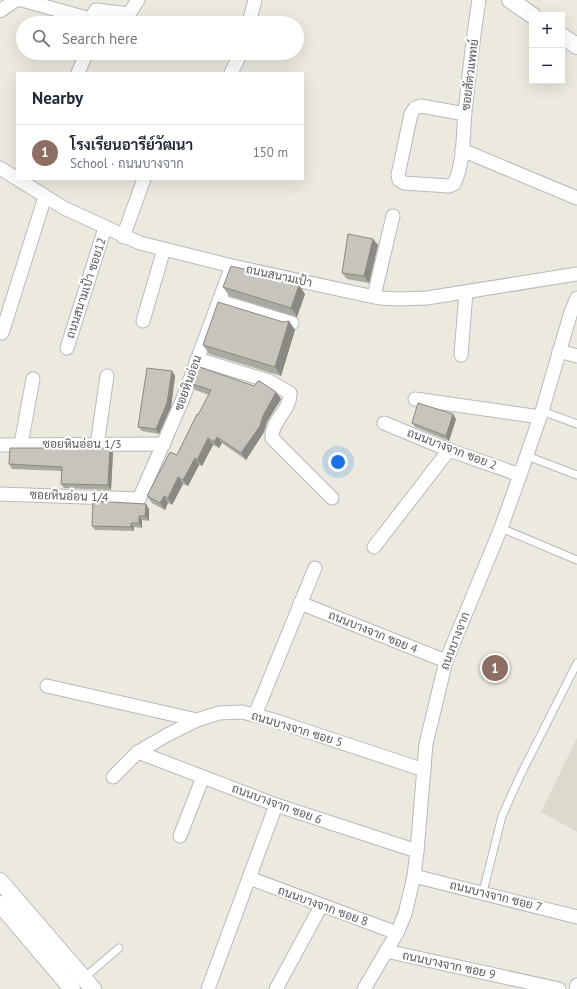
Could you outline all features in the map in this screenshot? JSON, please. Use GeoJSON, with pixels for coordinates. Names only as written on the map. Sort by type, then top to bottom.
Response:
{"type":"FeatureCollection","features":[{"type":"Feature","properties":{"kind":"street"},"geometry":{"type":"LineString","coordinates":[[0,11],[16,0],[22,0],[79,16]]}},
{"type":"Feature","properties":{"kind":"street"},"geometry":{"type":"LineString","coordinates":[[92,16],[96,10],[129,14],[138,0]]}},
{"type":"Feature","properties":{"kind":"street"},"geometry":{"type":"LineString","coordinates":[[251,16],[255,0]]}},
{"type":"Feature","properties":{"kind":"street","name":"ซอยสัตวแพทย์"},"geometry":{"type":"LineString","coordinates":[[465,114],[420,106],[415,108],[411,114],[398,175],[399,180],[404,183],[449,186],[454,184],[462,150],[479,0]]}},
{"type":"Feature","properties":{"kind":"street"},"geometry":{"type":"LineString","coordinates":[[510,0],[529,13]]}},
{"type":"Feature","properties":{"kind":"street"},"geometry":{"type":"LineString","coordinates":[[565,38],[577,46]]}},
{"type":"Feature","properties":{"kind":"street"},"geometry":{"type":"LineString","coordinates":[[78,72],[83,60]]}},
{"type":"Feature","properties":{"kind":"street"},"geometry":{"type":"LineString","coordinates":[[232,72],[238,60]]}},
{"type":"Feature","properties":{"kind":"street"},"geometry":{"type":"LineString","coordinates":[[462,150],[577,198]]}},
{"type":"Feature","properties":{"kind":"street","name":"ถนนสนามเป้า"},"geometry":{"type":"LineString","coordinates":[[0,168],[16,176]]}},
{"type":"Feature","properties":{"kind":"street"},"geometry":{"type":"LineString","coordinates":[[123,237],[144,180]]}},
{"type":"Feature","properties":{"kind":"street","name":"ถนนสนามเป้า"},"geometry":{"type":"LineString","coordinates":[[33,184],[45,197],[123,237],[232,266],[374,296],[400,299],[427,298],[577,274]]}},
{"type":"Feature","properties":{"kind":"street"},"geometry":{"type":"LineString","coordinates":[[2,333],[45,197]]}},
{"type":"Feature","properties":{"kind":"street"},"geometry":{"type":"LineString","coordinates":[[374,296],[393,216]]}},
{"type":"Feature","properties":{"kind":"street","name":"ถนนสนามเป้า ซอย12"},"geometry":{"type":"LineString","coordinates":[[67,348],[105,228]]}},
{"type":"Feature","properties":{"kind":"street"},"geometry":{"type":"LineString","coordinates":[[143,321],[164,249]]}},
{"type":"Feature","properties":{"kind":"street","name":"ซอยหินอ่อน"},"geometry":{"type":"LineString","coordinates":[[139,499],[164,444],[232,266]]}},
{"type":"Feature","properties":{"kind":"street"},"geometry":{"type":"LineString","coordinates":[[461,355],[466,292]]}},
{"type":"Feature","properties":{"kind":"street","name":"ถนนบางจาก"},"geometry":{"type":"LineString","coordinates":[[364,989],[397,933],[405,914],[414,876],[424,770],[432,715],[446,661],[500,528],[527,456],[560,351],[570,312],[577,298]]}},
{"type":"Feature","properties":{"kind":"street"},"geometry":{"type":"LineString","coordinates":[[218,301],[292,323]]}},
{"type":"Feature","properties":{"kind":"street"},"geometry":{"type":"LineString","coordinates":[[560,351],[577,356]]}},
{"type":"Feature","properties":{"kind":"street"},"geometry":{"type":"LineString","coordinates":[[197,359],[270,381],[290,393],[291,400],[271,432],[272,438],[332,498]]}},
{"type":"Feature","properties":{"kind":"street"},"geometry":{"type":"LineString","coordinates":[[97,445],[107,376]]}},
{"type":"Feature","properties":{"kind":"street"},"geometry":{"type":"LineString","coordinates":[[21,444],[33,379]]}},
{"type":"Feature","properties":{"kind":"street"},"geometry":{"type":"LineString","coordinates":[[415,399],[541,414]]}},
{"type":"Feature","properties":{"kind":"street","name":"ถนนบางจาก ซอย 2"},"geometry":{"type":"LineString","coordinates":[[384,423],[449,450],[520,474]]}},
{"type":"Feature","properties":{"kind":"street","name":"ซอยหินอ่อน 1/3"},"geometry":{"type":"LineString","coordinates":[[0,445],[164,444]]}},
{"type":"Feature","properties":{"kind":"street"},"geometry":{"type":"LineString","coordinates":[[374,547],[449,450]]}},
{"type":"Feature","properties":{"kind":"street","name":"ซอยหินอ่อน 1/4"},"geometry":{"type":"LineString","coordinates":[[0,494],[139,499]]}},
{"type":"Feature","properties":{"kind":"street"},"geometry":{"type":"LineString","coordinates":[[255,715],[315,568]]}},
{"type":"Feature","properties":{"kind":"street","name":"ถนนบางจาก ซอย 4"},"geometry":{"type":"LineString","coordinates":[[300,603],[446,661]]}},
{"type":"Feature","properties":{"kind":"street"},"geometry":{"type":"LineString","coordinates":[[47,686],[197,720]]}},
{"type":"Feature","properties":{"kind":"street","name":"ถนนบางจาก ซอย 5"},"geometry":{"type":"LineString","coordinates":[[114,777],[138,752],[167,734],[197,720],[219,713],[242,712],[424,770]]}},
{"type":"Feature","properties":{"kind":"street","name":"ถนนบางจาก ซอย 6"},"geometry":{"type":"LineString","coordinates":[[138,752],[276,805],[417,851]]}},
{"type":"Feature","properties":{"kind":"street"},"geometry":{"type":"LineString","coordinates":[[180,836],[203,777]]}},
{"type":"Feature","properties":{"kind":"street"},"geometry":{"type":"LineString","coordinates":[[208,989],[276,805]]}},
{"type":"Feature","properties":{"kind":"street","name":"ถนนบางจาก ซอย 7"},"geometry":{"type":"LineString","coordinates":[[414,876],[483,892],[577,917]]}},
{"type":"Feature","properties":{"kind":"street","name":"ถนนบางจาก ซอย 8"},"geometry":{"type":"LineString","coordinates":[[248,878],[397,933]]}},
{"type":"Feature","properties":{"kind":"street"},"geometry":{"type":"LineString","coordinates":[[0,881],[77,986]]}},
{"type":"Feature","properties":{"kind":"street"},"geometry":{"type":"LineString","coordinates":[[0,904],[77,986]]}},
{"type":"Feature","properties":{"kind":"street"},"geometry":{"type":"LineString","coordinates":[[276,989],[321,906]]}},
{"type":"Feature","properties":{"kind":"street","name":"ถนนบางจาก ซอย 9"},"geometry":{"type":"LineString","coordinates":[[386,951],[559,989]]}},
{"type":"Feature","properties":{"kind":"street"},"geometry":{"type":"LineString","coordinates":[[576,989],[577,985]]}},
{"type":"Feature","properties":{"kind":"lane"},"geometry":{"type":"LineString","coordinates":[[541,414],[577,424]]}},
{"type":"Feature","properties":{"kind":"lane"},"geometry":{"type":"LineString","coordinates":[[527,456],[577,475]]}},
{"type":"Feature","properties":{"kind":"lane"},"geometry":{"type":"LineString","coordinates":[[500,528],[577,560]]}},
{"type":"Feature","properties":{"kind":"lane"},"geometry":{"type":"LineString","coordinates":[[483,892],[502,816],[520,776],[577,663]]}},
{"type":"Feature","properties":{"kind":"lane"},"geometry":{"type":"LineString","coordinates":[[77,986],[120,948]]}},
{"type":"Feature","properties":{"kind":"shaded area"},"geometry":{"type":"Polygon","coordinates":[[[577,738],[577,832],[541,812],[577,738]]]}},
{"type":"Feature","properties":{"kind":"building"},"geometry":{"type":"Polygon","coordinates":[[[348,234],[373,239],[364,276],[342,273],[348,234]]]}},
{"type":"Feature","properties":{"kind":"building"},"geometry":{"type":"Polygon","coordinates":[[[231,266],[265,274],[299,285],[291,308],[223,287],[231,266]]]}},
{"type":"Feature","properties":{"kind":"building"},"geometry":{"type":"Polygon","coordinates":[[[218,302],[283,322],[289,321],[275,367],[203,345],[218,302]]]}},
{"type":"Feature","properties":{"kind":"building"},"geometry":{"type":"Polygon","coordinates":[[[197,366],[254,386],[258,381],[276,392],[263,416],[260,426],[241,453],[217,437],[214,442],[208,438],[197,460],[195,458],[183,480],[178,477],[168,498],[164,496],[160,503],[147,496],[170,452],[177,455],[197,414],[198,415],[211,390],[190,383],[197,366]]]}},
{"type":"Feature","properties":{"kind":"building"},"geometry":{"type":"Polygon","coordinates":[[[147,368],[172,371],[167,403],[156,429],[138,427],[147,368]]]}},
{"type":"Feature","properties":{"kind":"building"},"geometry":{"type":"Polygon","coordinates":[[[418,403],[453,414],[446,436],[412,423],[418,403]]]}},
{"type":"Feature","properties":{"kind":"building"},"geometry":{"type":"Polygon","coordinates":[[[10,448],[110,448],[108,485],[61,484],[62,467],[9,464],[10,448]]]}},
{"type":"Feature","properties":{"kind":"building"},"geometry":{"type":"Polygon","coordinates":[[[93,501],[146,504],[145,516],[139,516],[139,523],[131,523],[131,527],[92,526],[93,501]]]}},
{"type":"Feature","properties":{"kind":"place","name":"โรงเรียนอารีย์วัฒนา"},"geometry":{"type":"Point","coordinates":[495,668]}}]}
